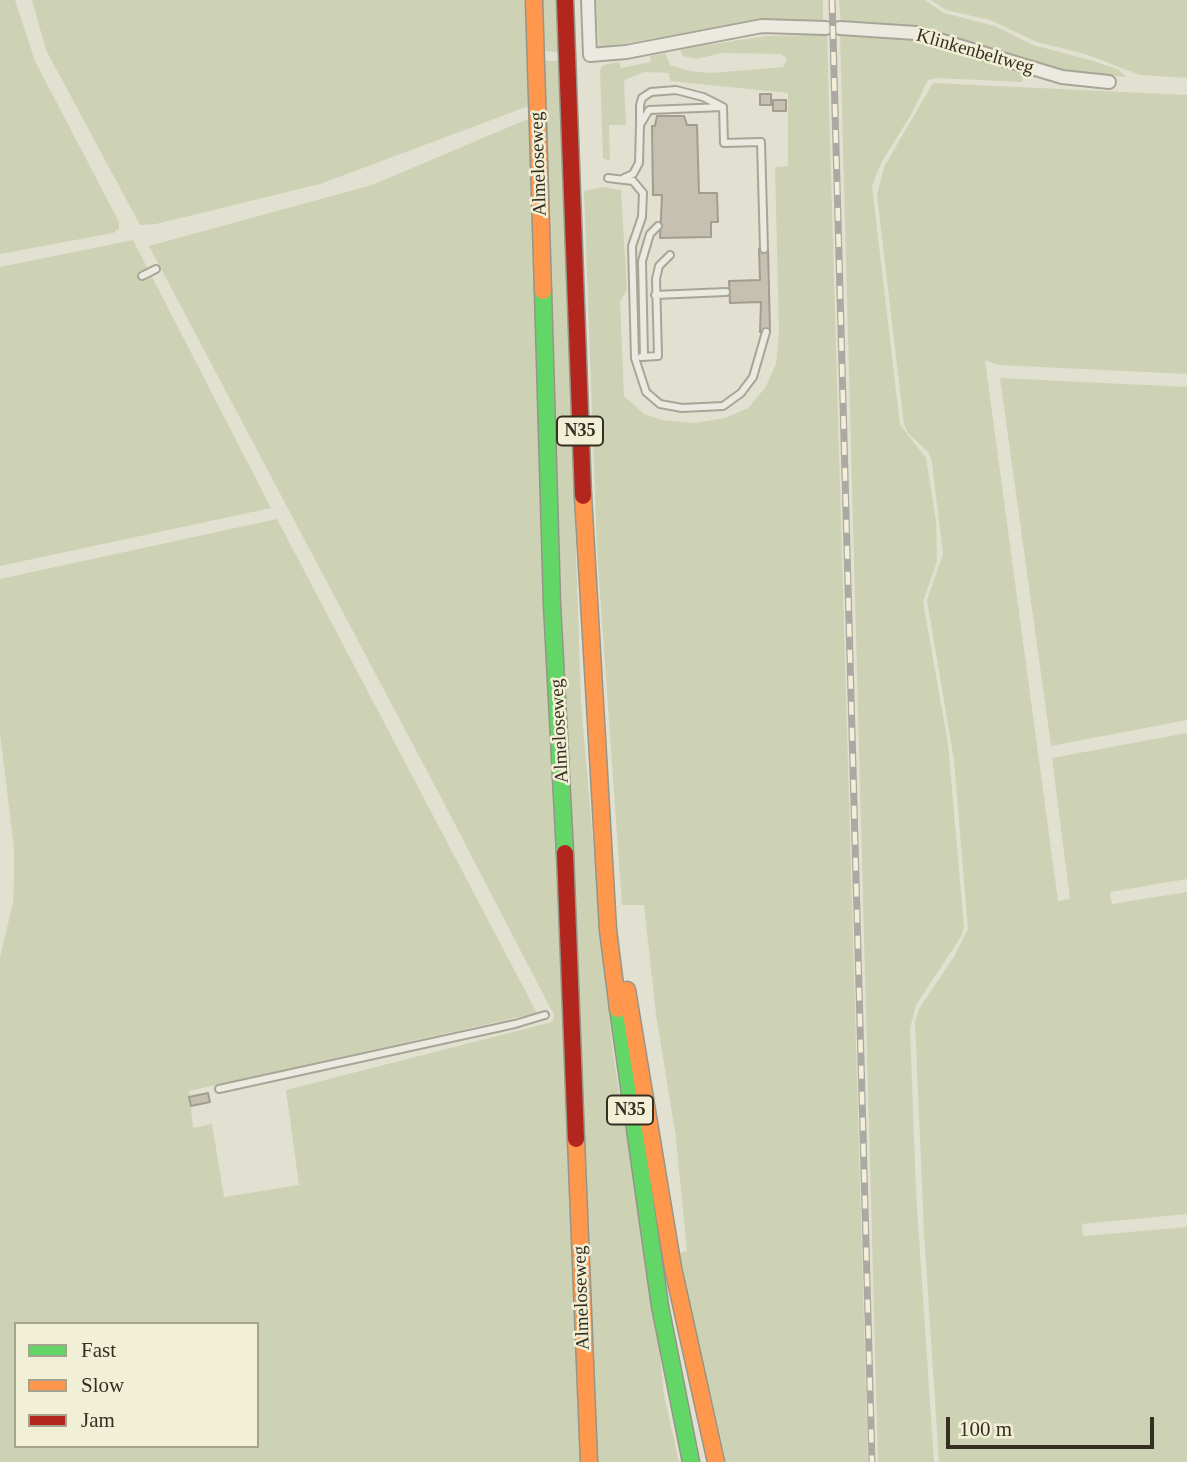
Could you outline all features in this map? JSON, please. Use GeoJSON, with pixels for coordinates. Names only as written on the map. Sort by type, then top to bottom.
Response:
{"type":"FeatureCollection","features":[{"type":"Feature","properties":{"kind":"main road","name":"Almeloseweg"},"geometry":{"type":"LineString","coordinates":[[534,0],[552,604],[561,741],[589,1462]]}},
{"type":"Feature","properties":{"kind":"main road","name":"Almeloseweg"},"geometry":{"type":"LineString","coordinates":[[565,0],[587,606],[605,862]]}},
{"type":"Feature","properties":{"kind":"main road","name":"N35"},"geometry":{"type":"LineString","coordinates":[[605,862],[608,930],[633,1131],[660,1306],[691,1462]]}},
{"type":"Feature","properties":{"kind":"main road","name":"N35"},"geometry":{"type":"LineString","coordinates":[[605,862],[674,1268],[716,1462]]}},
{"type":"Feature","properties":{"kind":"street"},"geometry":{"type":"LineString","coordinates":[[588,0],[590,55],[626,52],[762,26],[826,28]]}},
{"type":"Feature","properties":{"kind":"street","name":"Klinkenbeltweg"},"geometry":{"type":"LineString","coordinates":[[840,28],[916,33],[1062,77],[1109,82]]}},
{"type":"Feature","properties":{"kind":"lane"},"geometry":{"type":"LineString","coordinates":[[624,178],[633,174],[639,163],[642,98],[651,92],[676,90],[703,97],[723,107]]}},
{"type":"Feature","properties":{"kind":"lane"},"geometry":{"type":"LineString","coordinates":[[640,125],[646,113],[654,108],[723,107]]}},
{"type":"Feature","properties":{"kind":"lane"},"geometry":{"type":"LineString","coordinates":[[723,107],[724,143],[761,142],[764,249]]}},
{"type":"Feature","properties":{"kind":"lane"},"geometry":{"type":"LineString","coordinates":[[608,178],[633,181],[643,192],[642,218],[632,246],[635,358],[646,392],[660,404],[704,410],[723,406],[741,393],[753,377],[766,332]]}},
{"type":"Feature","properties":{"kind":"lane"},"geometry":{"type":"LineString","coordinates":[[644,357],[642,261],[650,234],[657,226]]}},
{"type":"Feature","properties":{"kind":"lane"},"geometry":{"type":"LineString","coordinates":[[635,358],[658,356],[656,295],[659,266],[670,255]]}},
{"type":"Feature","properties":{"kind":"lane"},"geometry":{"type":"LineString","coordinates":[[142,276],[156,269]]}},
{"type":"Feature","properties":{"kind":"lane"},"geometry":{"type":"LineString","coordinates":[[656,295],[726,292]]}},
{"type":"Feature","properties":{"kind":"lane"},"geometry":{"type":"LineString","coordinates":[[219,1089],[545,1015]]}},
{"type":"Feature","properties":{"kind":"green space"},"geometry":{"type":"Polygon","coordinates":[[[0,0],[15,0],[35,61],[119,222],[119,229],[113,233],[0,254],[0,0]]]}},
{"type":"Feature","properties":{"kind":"green space"},"geometry":{"type":"Polygon","coordinates":[[[32,0],[530,0],[534,104],[320,184],[156,224],[140,225],[46,50],[32,0]]]}},
{"type":"Feature","properties":{"kind":"green space"},"geometry":{"type":"Polygon","coordinates":[[[539,0],[556,0],[558,52],[541,51],[539,0]]]}},
{"type":"Feature","properties":{"kind":"green space"},"geometry":{"type":"Polygon","coordinates":[[[596,0],[823,0],[823,23],[747,22],[599,48],[596,0]]]}},
{"type":"Feature","properties":{"kind":"green space"},"geometry":{"type":"Polygon","coordinates":[[[839,0],[925,0],[944,13],[995,26],[1033,45],[1117,69],[1127,77],[1063,72],[911,26],[841,23],[839,0]]]}},
{"type":"Feature","properties":{"kind":"green space"},"geometry":{"type":"Polygon","coordinates":[[[931,0],[1187,0],[1187,78],[1140,75],[1085,54],[1037,42],[990,20],[946,10],[931,0]]]}},
{"type":"Feature","properties":{"kind":"green space"},"geometry":{"type":"Polygon","coordinates":[[[840,34],[913,38],[1023,71],[1022,82],[937,78],[928,80],[912,113],[881,163],[872,186],[900,425],[926,458],[936,521],[937,561],[923,602],[948,744],[964,926],[962,935],[916,1005],[910,1028],[916,1192],[934,1462],[878,1462],[840,34]]]}},
{"type":"Feature","properties":{"kind":"green space"},"geometry":{"type":"Polygon","coordinates":[[[827,35],[868,1462],[726,1462],[678,1253],[687,1251],[676,1138],[656,1014],[644,905],[622,905],[597,552],[584,191],[602,187],[621,190],[627,290],[620,301],[624,396],[644,414],[662,420],[696,423],[725,418],[748,408],[765,388],[776,364],[779,333],[775,167],[788,166],[788,93],[670,81],[669,73],[645,72],[624,80],[626,125],[609,125],[610,161],[603,158],[600,70],[603,65],[619,62],[621,68],[651,62],[650,56],[665,53],[670,65],[690,71],[710,73],[783,67],[787,58],[780,54],[721,53],[697,59],[683,56],[680,49],[767,36],[827,35]]]}},
{"type":"Feature","properties":{"kind":"green space"},"geometry":{"type":"Polygon","coordinates":[[[541,61],[560,61],[581,703],[603,958],[613,1053],[658,1333],[664,1395],[679,1462],[594,1462],[541,61]]]}},
{"type":"Feature","properties":{"kind":"green space"},"geometry":{"type":"Polygon","coordinates":[[[933,83],[1187,95],[1187,374],[998,365],[985,360],[1058,901],[1070,899],[1052,758],[1187,733],[1187,879],[1110,892],[1112,904],[1187,892],[1187,1214],[1082,1224],[1083,1236],[1187,1227],[1187,1462],[939,1462],[924,1234],[915,1022],[920,1007],[954,957],[968,929],[954,760],[927,600],[943,554],[932,462],[929,453],[908,433],[904,424],[877,195],[884,167],[933,83]]]}},
{"type":"Feature","properties":{"kind":"green space"},"geometry":{"type":"Polygon","coordinates":[[[535,116],[555,780],[582,1462],[0,1462],[0,957],[13,903],[14,848],[0,734],[0,579],[277,519],[537,1013],[189,1091],[193,1128],[212,1124],[224,1197],[299,1185],[286,1090],[552,1022],[554,1015],[149,246],[372,185],[535,116]]]}},
{"type":"Feature","properties":{"kind":"green space"},"geometry":{"type":"Polygon","coordinates":[[[133,240],[271,508],[0,566],[0,267],[133,240]]]}},
{"type":"Feature","properties":{"kind":"green space"},"geometry":{"type":"Polygon","coordinates":[[[1000,378],[1187,387],[1187,720],[1051,746],[1000,378]]]}},
{"type":"Feature","properties":{"kind":"building"},"geometry":{"type":"Polygon","coordinates":[[[760,94],[771,94],[771,105],[760,105],[760,94]]]}},
{"type":"Feature","properties":{"kind":"building"},"geometry":{"type":"Polygon","coordinates":[[[773,100],[786,100],[786,111],[773,111],[773,100]]]}},
{"type":"Feature","properties":{"kind":"building"},"geometry":{"type":"Polygon","coordinates":[[[657,116],[684,116],[687,125],[697,125],[699,193],[717,193],[718,222],[711,222],[711,237],[660,238],[662,195],[653,195],[652,126],[655,126],[657,116]]]}},
{"type":"Feature","properties":{"kind":"building"},"geometry":{"type":"Polygon","coordinates":[[[759,249],[768,249],[770,332],[760,332],[761,302],[730,303],[729,281],[760,280],[759,249]]]}},
{"type":"Feature","properties":{"kind":"building"},"geometry":{"type":"Polygon","coordinates":[[[208,1093],[210,1102],[191,1106],[189,1097],[208,1093]]]}},
{"type":"Feature","properties":{"kind":"railway"},"geometry":{"type":"LineString","coordinates":[[832,0],[872,1462]]}},
{"type":"Feature","properties":{"kind":"traffic: fast"},"geometry":{"type":"LineString","coordinates":[[543,291],[552,604],[565,853]]}},
{"type":"Feature","properties":{"kind":"traffic: fast"},"geometry":{"type":"LineString","coordinates":[[618,1009],[660,1306],[691,1462]]}},
{"type":"Feature","properties":{"kind":"traffic: slow"},"geometry":{"type":"LineString","coordinates":[[534,0],[543,291]]}},
{"type":"Feature","properties":{"kind":"traffic: slow"},"geometry":{"type":"LineString","coordinates":[[583,496],[608,930],[618,1009]]}},
{"type":"Feature","properties":{"kind":"traffic: slow"},"geometry":{"type":"LineString","coordinates":[[627,990],[673,1268],[716,1462]]}},
{"type":"Feature","properties":{"kind":"traffic: slow"},"geometry":{"type":"LineString","coordinates":[[576,1139],[589,1462]]}},
{"type":"Feature","properties":{"kind":"traffic: jam"},"geometry":{"type":"LineString","coordinates":[[565,0],[583,496]]}},
{"type":"Feature","properties":{"kind":"traffic: jam"},"geometry":{"type":"LineString","coordinates":[[565,853],[576,1139]]}}]}
